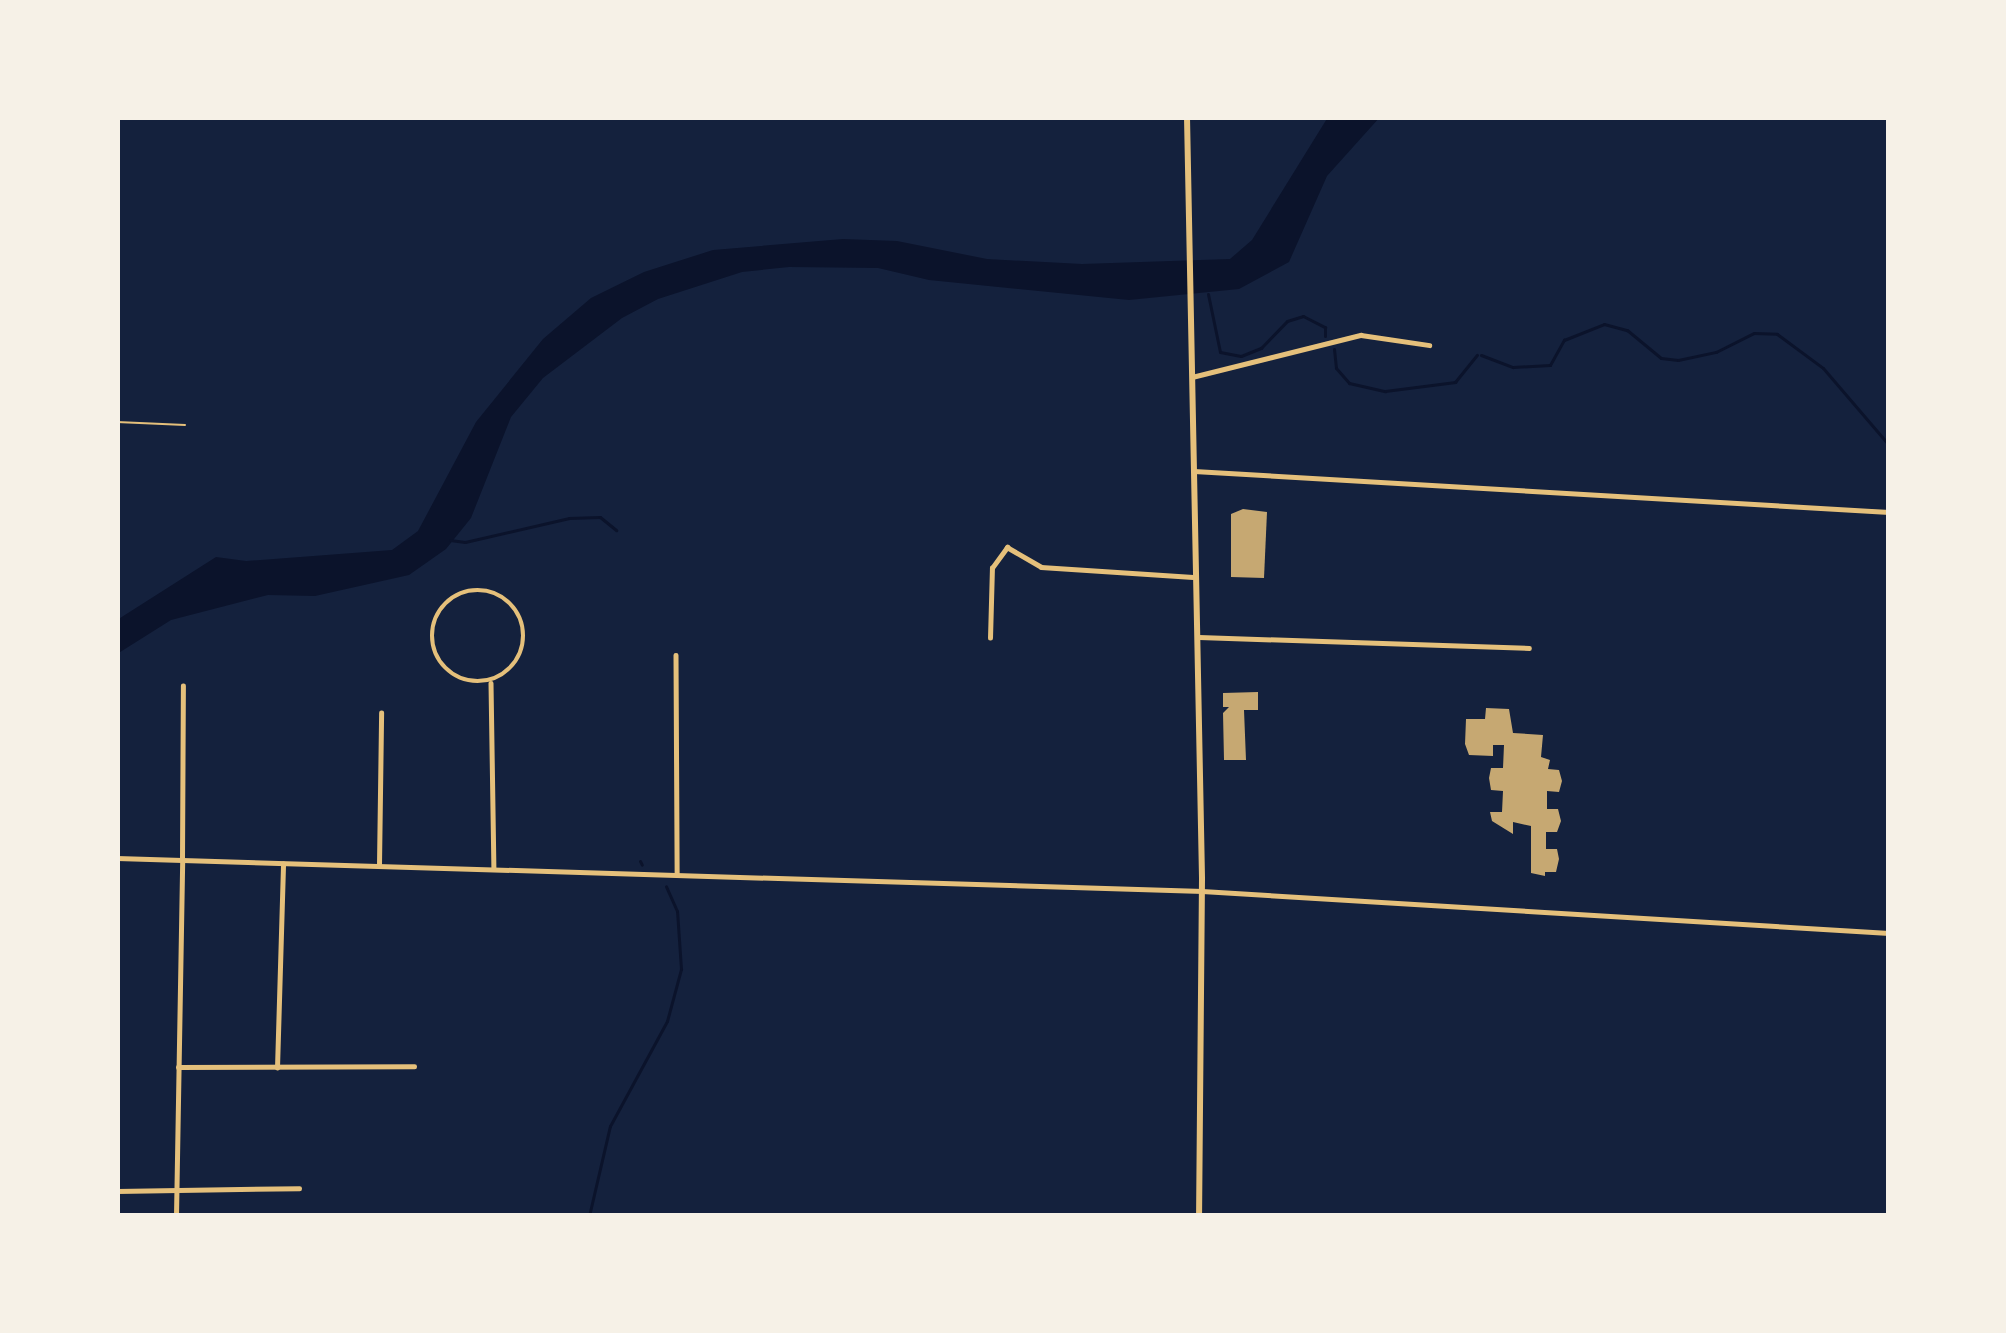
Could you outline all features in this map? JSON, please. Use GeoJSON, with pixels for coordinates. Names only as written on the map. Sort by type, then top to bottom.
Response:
{"type":"FeatureCollection","features":[{"type":"Feature","properties":{"kind":"main road"},"geometry":{"type":"LineString","coordinates":[[1187,117],[1202,891],[1199,1216]]}},
{"type":"Feature","properties":{"kind":"street"},"geometry":{"type":"LineString","coordinates":[[1192,377],[1360,335],[1430,344]]}},
{"type":"Feature","properties":{"kind":"street"},"geometry":{"type":"LineString","coordinates":[[1194,471],[1889,512]]}},
{"type":"Feature","properties":{"kind":"street"},"geometry":{"type":"LineString","coordinates":[[990,638],[992,568],[1007,547],[1042,567],[1196,577]]}},
{"type":"Feature","properties":{"kind":"street"},"geometry":{"type":"LineString","coordinates":[[466,591],[503,596],[524,627],[515,663],[490,680],[454,675],[433,644],[441,608],[466,591]]}},
{"type":"Feature","properties":{"kind":"street"},"geometry":{"type":"LineString","coordinates":[[1196,637],[1529,648]]}},
{"type":"Feature","properties":{"kind":"street"},"geometry":{"type":"LineString","coordinates":[[676,655],[677,874]]}},
{"type":"Feature","properties":{"kind":"street"},"geometry":{"type":"LineString","coordinates":[[490,680],[494,869]]}},
{"type":"Feature","properties":{"kind":"street"},"geometry":{"type":"LineString","coordinates":[[176,1216],[183,686]]}},
{"type":"Feature","properties":{"kind":"street"},"geometry":{"type":"LineString","coordinates":[[379,865],[381,713]]}},
{"type":"Feature","properties":{"kind":"street"},"geometry":{"type":"LineString","coordinates":[[117,858],[1202,891],[1889,933]]}},
{"type":"Feature","properties":{"kind":"street"},"geometry":{"type":"LineString","coordinates":[[278,1068],[283,862]]}},
{"type":"Feature","properties":{"kind":"street"},"geometry":{"type":"LineString","coordinates":[[178,1067],[414,1066]]}},
{"type":"Feature","properties":{"kind":"street"},"geometry":{"type":"LineString","coordinates":[[117,1191],[298,1188]]}},
{"type":"Feature","properties":{"kind":"lane"},"geometry":{"type":"LineString","coordinates":[[117,422],[185,425]]}},
{"type":"Feature","properties":{"kind":"water"},"geometry":{"type":"Polygon","coordinates":[[[1328,117],[1380,117],[1327,176],[1289,262],[1239,289],[1129,300],[929,280],[878,268],[789,267],[742,272],[658,299],[622,318],[543,378],[511,417],[471,518],[446,549],[409,575],[315,596],[268,595],[171,620],[117,654],[117,620],[216,557],[246,561],[392,550],[418,531],[476,422],[543,339],[591,298],[644,272],[713,250],[843,239],[897,241],[987,259],[1082,264],[1230,259],[1252,240],[1328,117]]]}},
{"type":"Feature","properties":{"kind":"building"},"geometry":{"type":"Polygon","coordinates":[[[1243,509],[1267,512],[1264,578],[1231,577],[1231,514],[1243,509]]]}},
{"type":"Feature","properties":{"kind":"building"},"geometry":{"type":"Polygon","coordinates":[[[1258,692],[1258,710],[1244,710],[1246,760],[1224,760],[1223,713],[1229,707],[1223,707],[1223,693],[1258,692]]]}},
{"type":"Feature","properties":{"kind":"building"},"geometry":{"type":"Polygon","coordinates":[[[1486,708],[1509,709],[1513,733],[1543,735],[1541,757],[1550,760],[1548,769],[1559,770],[1559,792],[1547,791],[1547,809],[1558,809],[1561,821],[1557,832],[1546,832],[1546,849],[1557,849],[1556,872],[1531,873],[1531,826],[1513,822],[1513,834],[1492,821],[1490,812],[1502,812],[1503,791],[1491,790],[1489,778],[1491,768],[1503,768],[1504,745],[1493,745],[1493,756],[1469,755],[1465,744],[1466,719],[1485,719],[1486,708]]]}},
{"type":"Feature","properties":{"kind":"waterway"},"geometry":{"type":"LineString","coordinates":[[1208,294],[1220,352],[1241,356],[1261,348],[1287,321],[1303,316],[1325,327],[1325,336]]}},
{"type":"Feature","properties":{"kind":"waterway"},"geometry":{"type":"LineString","coordinates":[[1481,355],[1513,367],[1550,365],[1564,340],[1604,324],[1627,330],[1661,358],[1678,360],[1716,352],[1754,333],[1777,334],[1823,368],[1889,445]]}},
{"type":"Feature","properties":{"kind":"waterway"},"geometry":{"type":"LineString","coordinates":[[1334,349],[1336,368],[1349,383],[1385,391],[1455,382],[1477,355]]}},
{"type":"Feature","properties":{"kind":"waterway"},"geometry":{"type":"LineString","coordinates":[[450,540],[465,542],[569,518],[600,517],[616,530]]}},
{"type":"Feature","properties":{"kind":"waterway"},"geometry":{"type":"LineString","coordinates":[[640,861],[642,865]]}},
{"type":"Feature","properties":{"kind":"waterway"},"geometry":{"type":"LineString","coordinates":[[589,1216],[610,1126],[667,1021],[681,969],[677,911],[666,886]]}}]}
